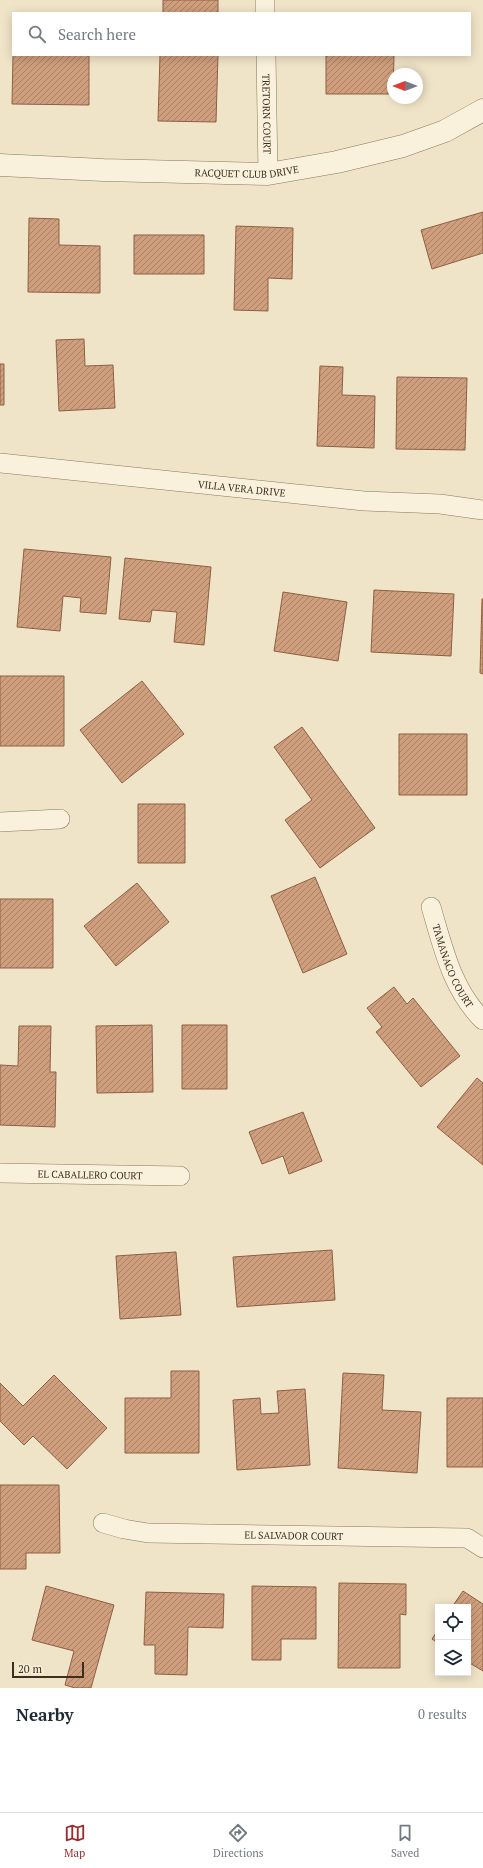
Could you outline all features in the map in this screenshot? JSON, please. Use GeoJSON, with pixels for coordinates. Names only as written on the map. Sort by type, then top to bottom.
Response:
{"type":"FeatureCollection","features":[{"type":"Feature","properties":{"kind":"street"},"geometry":{"type":"LineString","coordinates":[[265,0],[265,12]]}},
{"type":"Feature","properties":{"kind":"street","name":"TRETORN COURT"},"geometry":{"type":"LineString","coordinates":[[266,56],[268,174]]}},
{"type":"Feature","properties":{"kind":"street","name":"RACQUET CLUB DRIVE"},"geometry":{"type":"LineString","coordinates":[[0,165],[103,170],[268,174],[337,162],[403,146],[445,131],[483,110]]}},
{"type":"Feature","properties":{"kind":"street","name":"VILLA VERA DRIVE"},"geometry":{"type":"LineString","coordinates":[[0,463],[364,501],[440,504],[483,510]]}},
{"type":"Feature","properties":{"kind":"street"},"geometry":{"type":"LineString","coordinates":[[0,822],[60,819]]}},
{"type":"Feature","properties":{"kind":"street","name":"TAMANACO COURT"},"geometry":{"type":"LineString","coordinates":[[431,907],[449,967],[471,1009],[483,1020]]}},
{"type":"Feature","properties":{"kind":"street","name":"EL CABALLERO COURT"},"geometry":{"type":"LineString","coordinates":[[0,1174],[180,1176]]}},
{"type":"Feature","properties":{"kind":"street","name":"EL SALVADOR COURT"},"geometry":{"type":"LineString","coordinates":[[104,1523],[148,1533],[467,1538],[483,1548]]}},
{"type":"Feature","properties":{"kind":"building"},"geometry":{"type":"Polygon","coordinates":[[[163,0],[218,0],[218,12],[163,12],[163,0]]]}},
{"type":"Feature","properties":{"kind":"building"},"geometry":{"type":"Polygon","coordinates":[[[13,56],[89,56],[89,105],[12,104],[13,56]]]}},
{"type":"Feature","properties":{"kind":"building"},"geometry":{"type":"Polygon","coordinates":[[[160,56],[218,56],[216,122],[158,121],[160,56]]]}},
{"type":"Feature","properties":{"kind":"building"},"geometry":{"type":"Polygon","coordinates":[[[326,56],[394,56],[394,68],[387,68],[387,94],[326,94],[326,56]]]}},
{"type":"Feature","properties":{"kind":"building"},"geometry":{"type":"Polygon","coordinates":[[[483,212],[483,253],[432,269],[421,230],[483,212]]]}},
{"type":"Feature","properties":{"kind":"building"},"geometry":{"type":"Polygon","coordinates":[[[29,218],[59,219],[59,245],[100,246],[100,293],[28,292],[29,218]]]}},
{"type":"Feature","properties":{"kind":"building"},"geometry":{"type":"Polygon","coordinates":[[[236,226],[293,228],[292,279],[268,278],[268,311],[234,310],[236,226]]]}},
{"type":"Feature","properties":{"kind":"building"},"geometry":{"type":"Polygon","coordinates":[[[134,235],[204,235],[204,274],[134,274],[134,235]]]}},
{"type":"Feature","properties":{"kind":"building"},"geometry":{"type":"Polygon","coordinates":[[[84,339],[85,366],[113,365],[115,408],[59,411],[56,340],[84,339]]]}},
{"type":"Feature","properties":{"kind":"building"},"geometry":{"type":"Polygon","coordinates":[[[0,364],[4,364],[4,405],[0,405],[0,364]]]}},
{"type":"Feature","properties":{"kind":"building"},"geometry":{"type":"Polygon","coordinates":[[[320,366],[343,367],[342,395],[375,396],[374,448],[317,446],[320,366]]]}},
{"type":"Feature","properties":{"kind":"building"},"geometry":{"type":"Polygon","coordinates":[[[397,377],[467,378],[465,450],[396,449],[397,377]]]}},
{"type":"Feature","properties":{"kind":"building"},"geometry":{"type":"Polygon","coordinates":[[[24,549],[111,557],[106,614],[80,612],[81,598],[63,596],[60,631],[17,627],[24,549]]]}},
{"type":"Feature","properties":{"kind":"building"},"geometry":{"type":"Polygon","coordinates":[[[125,558],[211,567],[204,645],[174,642],[177,612],[152,610],[150,622],[119,619],[125,558]]]}},
{"type":"Feature","properties":{"kind":"building"},"geometry":{"type":"Polygon","coordinates":[[[374,590],[454,594],[451,656],[371,652],[374,590]]]}},
{"type":"Feature","properties":{"kind":"building"},"geometry":{"type":"Polygon","coordinates":[[[283,592],[347,602],[338,661],[274,651],[283,592]]]}},
{"type":"Feature","properties":{"kind":"building"},"geometry":{"type":"Polygon","coordinates":[[[483,599],[483,674],[480,673],[483,599]]]}},
{"type":"Feature","properties":{"kind":"building"},"geometry":{"type":"Polygon","coordinates":[[[0,676],[64,676],[64,746],[0,746],[0,676]]]}},
{"type":"Feature","properties":{"kind":"building"},"geometry":{"type":"Polygon","coordinates":[[[142,681],[184,734],[122,783],[80,730],[142,681]]]}},
{"type":"Feature","properties":{"kind":"building"},"geometry":{"type":"Polygon","coordinates":[[[302,727],[375,828],[320,868],[285,820],[312,800],[274,747],[302,727]]]}},
{"type":"Feature","properties":{"kind":"building"},"geometry":{"type":"Polygon","coordinates":[[[399,734],[467,734],[467,795],[399,795],[399,734]]]}},
{"type":"Feature","properties":{"kind":"building"},"geometry":{"type":"Polygon","coordinates":[[[138,804],[185,804],[185,863],[138,863],[138,804]]]}},
{"type":"Feature","properties":{"kind":"building"},"geometry":{"type":"Polygon","coordinates":[[[315,877],[347,954],[303,973],[271,896],[315,877]]]}},
{"type":"Feature","properties":{"kind":"building"},"geometry":{"type":"Polygon","coordinates":[[[137,883],[169,922],[116,966],[84,926],[137,883]]]}},
{"type":"Feature","properties":{"kind":"building"},"geometry":{"type":"Polygon","coordinates":[[[0,899],[53,899],[53,968],[0,968],[0,899]]]}},
{"type":"Feature","properties":{"kind":"building"},"geometry":{"type":"Polygon","coordinates":[[[394,987],[407,1004],[413,998],[460,1056],[421,1087],[376,1032],[382,1027],[367,1008],[394,987]]]}},
{"type":"Feature","properties":{"kind":"building"},"geometry":{"type":"Polygon","coordinates":[[[152,1025],[153,1092],[97,1093],[96,1026],[152,1025]]]}},
{"type":"Feature","properties":{"kind":"building"},"geometry":{"type":"Polygon","coordinates":[[[182,1025],[227,1025],[227,1089],[182,1089],[182,1025]]]}},
{"type":"Feature","properties":{"kind":"building"},"geometry":{"type":"Polygon","coordinates":[[[19,1026],[51,1026],[50,1072],[56,1072],[55,1127],[0,1125],[0,1065],[18,1066],[19,1026]]]}},
{"type":"Feature","properties":{"kind":"building"},"geometry":{"type":"Polygon","coordinates":[[[477,1078],[483,1083],[483,1165],[437,1127],[477,1078]]]}},
{"type":"Feature","properties":{"kind":"building"},"geometry":{"type":"Polygon","coordinates":[[[303,1112],[322,1161],[289,1174],[283,1156],[262,1164],[249,1132],[303,1112]]]}},
{"type":"Feature","properties":{"kind":"building"},"geometry":{"type":"Polygon","coordinates":[[[332,1250],[335,1300],[237,1307],[233,1257],[332,1250]]]}},
{"type":"Feature","properties":{"kind":"building"},"geometry":{"type":"Polygon","coordinates":[[[176,1252],[181,1315],[120,1319],[116,1256],[176,1252]]]}},
{"type":"Feature","properties":{"kind":"building"},"geometry":{"type":"Polygon","coordinates":[[[171,1371],[199,1371],[199,1453],[125,1453],[125,1398],[171,1398],[171,1371]]]}},
{"type":"Feature","properties":{"kind":"building"},"geometry":{"type":"Polygon","coordinates":[[[343,1373],[384,1375],[382,1410],[421,1412],[417,1473],[338,1468],[343,1373]]]}},
{"type":"Feature","properties":{"kind":"building"},"geometry":{"type":"Polygon","coordinates":[[[54,1375],[107,1428],[67,1469],[33,1436],[24,1445],[0,1421],[0,1383],[23,1406],[54,1375]]]}},
{"type":"Feature","properties":{"kind":"building"},"geometry":{"type":"Polygon","coordinates":[[[305,1389],[310,1465],[237,1470],[233,1400],[260,1398],[261,1414],[279,1413],[277,1391],[305,1389]]]}},
{"type":"Feature","properties":{"kind":"building"},"geometry":{"type":"Polygon","coordinates":[[[447,1398],[483,1398],[483,1467],[447,1467],[447,1398]]]}},
{"type":"Feature","properties":{"kind":"building"},"geometry":{"type":"Polygon","coordinates":[[[0,1485],[59,1485],[60,1553],[26,1553],[26,1569],[0,1569],[0,1485]]]}},
{"type":"Feature","properties":{"kind":"building"},"geometry":{"type":"Polygon","coordinates":[[[339,1583],[406,1584],[406,1615],[400,1614],[400,1668],[338,1668],[339,1583]]]}},
{"type":"Feature","properties":{"kind":"building"},"geometry":{"type":"Polygon","coordinates":[[[46,1586],[114,1605],[91,1688],[75,1688],[65,1685],[74,1651],[32,1640],[46,1586]]]}},
{"type":"Feature","properties":{"kind":"building"},"geometry":{"type":"Polygon","coordinates":[[[252,1586],[316,1587],[316,1639],[281,1639],[281,1660],[252,1660],[252,1586]]]}},
{"type":"Feature","properties":{"kind":"building"},"geometry":{"type":"Polygon","coordinates":[[[463,1591],[483,1604],[483,1671],[471,1664],[471,1604],[454,1604],[463,1591]]]}},
{"type":"Feature","properties":{"kind":"building"},"geometry":{"type":"Polygon","coordinates":[[[146,1592],[224,1594],[223,1628],[188,1627],[187,1675],[155,1674],[155,1645],[144,1645],[146,1592]]]}}]}
